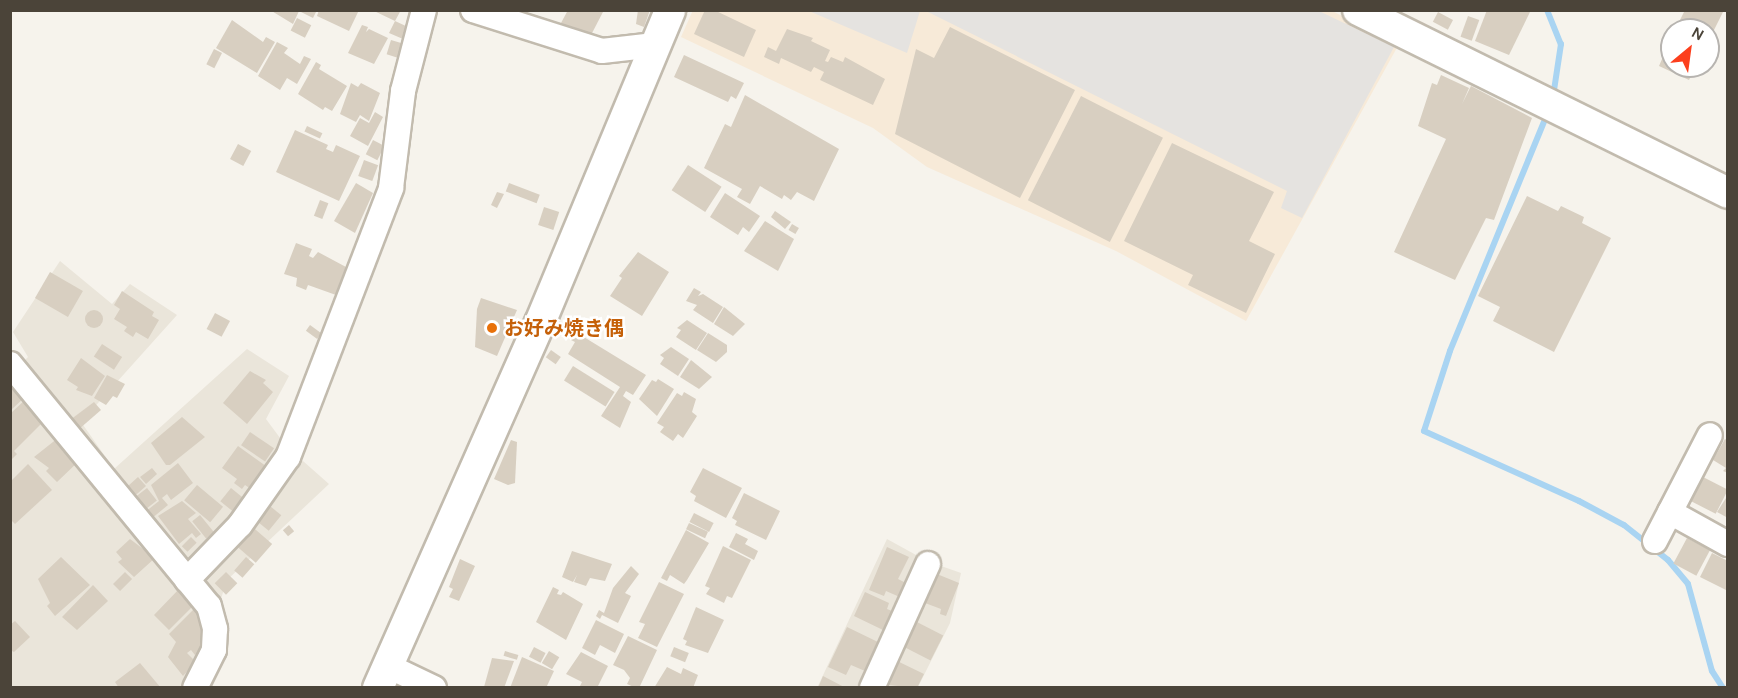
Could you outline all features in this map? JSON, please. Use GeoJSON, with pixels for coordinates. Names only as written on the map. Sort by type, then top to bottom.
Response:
{"type":"FeatureCollection","features":[{"type":"Feature","properties":{"kind":"street"},"geometry":{"type":"LineString","coordinates":[[187,580],[240,525],[288,457],[391,188],[403,91],[424,10]]}},
{"type":"Feature","properties":{"kind":"street"},"geometry":{"type":"LineString","coordinates":[[473,10],[602,51],[655,45]]}},
{"type":"Feature","properties":{"kind":"street"},"geometry":{"type":"LineString","coordinates":[[434,687],[383,677],[540,323],[670,10]]}},
{"type":"Feature","properties":{"kind":"street"},"geometry":{"type":"LineString","coordinates":[[1358,10],[1728,193]]}},
{"type":"Feature","properties":{"kind":"street"},"geometry":{"type":"LineString","coordinates":[[10,364],[209,606],[215,629],[214,650],[195,687]]}},
{"type":"Feature","properties":{"kind":"street"},"geometry":{"type":"LineString","coordinates":[[1655,541],[1710,435]]}},
{"type":"Feature","properties":{"kind":"street"},"geometry":{"type":"LineString","coordinates":[[1670,512],[1728,544]]}},
{"type":"Feature","properties":{"kind":"street"},"geometry":{"type":"LineString","coordinates":[[872,687],[928,564]]}},
{"type":"Feature","properties":{"kind":"shaded area"},"geometry":{"type":"Polygon","coordinates":[[[693,10],[1330,10],[1399,44],[1246,321],[1116,251],[927,167],[873,128],[681,37],[693,10]]]}},
{"type":"Feature","properties":{"kind":"shaded area"},"geometry":{"type":"Polygon","coordinates":[[[809,11],[920,11],[907,53],[809,11]]]}},
{"type":"Feature","properties":{"kind":"shaded area"},"geometry":{"type":"Polygon","coordinates":[[[926,11],[1319,11],[1394,47],[1302,218],[1281,208],[1287,191],[926,11]]]}},
{"type":"Feature","properties":{"kind":"shaded area"},"geometry":{"type":"Polygon","coordinates":[[[60,261],[112,304],[130,284],[177,315],[81,422],[114,469],[247,349],[289,376],[266,419],[286,446],[329,484],[227,580],[203,655],[186,687],[11,687],[10,375],[28,357],[13,332],[60,261]]]}},
{"type":"Feature","properties":{"kind":"shaded area"},"geometry":{"type":"Polygon","coordinates":[[[887,539],[927,561],[961,573],[950,623],[918,687],[817,688],[887,539]]]}},
{"type":"Feature","properties":{"kind":"building"},"geometry":{"type":"Polygon","coordinates":[[[270,10],[317,10],[313,18],[299,11],[293,24],[270,10]]]}},
{"type":"Feature","properties":{"kind":"building"},"geometry":{"type":"Polygon","coordinates":[[[319,10],[359,10],[349,31],[317,16],[319,10]]]}},
{"type":"Feature","properties":{"kind":"building"},"geometry":{"type":"Polygon","coordinates":[[[372,10],[401,10],[395,21],[372,10]]]}},
{"type":"Feature","properties":{"kind":"building"},"geometry":{"type":"Polygon","coordinates":[[[568,10],[604,10],[590,37],[561,23],[568,10]]]}},
{"type":"Feature","properties":{"kind":"building"},"geometry":{"type":"Polygon","coordinates":[[[638,10],[650,10],[644,27],[636,24],[638,10]]]}},
{"type":"Feature","properties":{"kind":"building"},"geometry":{"type":"Polygon","coordinates":[[[705,10],[714,10],[756,30],[744,57],[694,34],[705,10]]]}},
{"type":"Feature","properties":{"kind":"building"},"geometry":{"type":"Polygon","coordinates":[[[1487,10],[1531,10],[1509,55],[1475,41],[1487,10]]]}},
{"type":"Feature","properties":{"kind":"building"},"geometry":{"type":"Polygon","coordinates":[[[1685,10],[1724,10],[1720,18],[1681,18],[1685,10]]]}},
{"type":"Feature","properties":{"kind":"building"},"geometry":{"type":"Polygon","coordinates":[[[1438,12],[1453,20],[1448,30],[1433,22],[1438,12]]]}},
{"type":"Feature","properties":{"kind":"building"},"geometry":{"type":"Polygon","coordinates":[[[1468,16],[1479,20],[1472,41],[1460,37],[1468,16]]]}},
{"type":"Feature","properties":{"kind":"building"},"geometry":{"type":"Polygon","coordinates":[[[297,18],[311,25],[305,38],[291,30],[297,18]]]}},
{"type":"Feature","properties":{"kind":"building"},"geometry":{"type":"Polygon","coordinates":[[[232,20],[263,42],[266,37],[275,42],[257,73],[216,48],[232,20]]]}},
{"type":"Feature","properties":{"kind":"building"},"geometry":{"type":"Polygon","coordinates":[[[395,21],[408,27],[403,39],[389,33],[395,21]]]}},
{"type":"Feature","properties":{"kind":"building"},"geometry":{"type":"Polygon","coordinates":[[[362,25],[368,27],[366,32],[369,29],[388,38],[374,64],[348,53],[362,25]]]}},
{"type":"Feature","properties":{"kind":"building"},"geometry":{"type":"Polygon","coordinates":[[[950,27],[1075,90],[1020,198],[895,134],[916,49],[934,58],[950,27]]]}},
{"type":"Feature","properties":{"kind":"building"},"geometry":{"type":"Polygon","coordinates":[[[787,29],[813,38],[811,41],[830,50],[825,61],[828,62],[831,57],[843,62],[845,57],[885,79],[873,105],[820,80],[824,72],[814,67],[811,72],[781,58],[779,64],[764,57],[768,47],[776,51],[787,29]]]}},
{"type":"Feature","properties":{"kind":"building"},"geometry":{"type":"Polygon","coordinates":[[[391,40],[404,44],[400,58],[387,54],[391,40]]]}},
{"type":"Feature","properties":{"kind":"building"},"geometry":{"type":"Polygon","coordinates":[[[277,42],[288,48],[284,53],[300,64],[304,56],[311,59],[297,84],[287,78],[280,90],[258,76],[277,42]]]}},
{"type":"Feature","properties":{"kind":"building"},"geometry":{"type":"Polygon","coordinates":[[[214,49],[222,53],[214,68],[206,64],[214,49]]]}},
{"type":"Feature","properties":{"kind":"building"},"geometry":{"type":"Polygon","coordinates":[[[684,55],[744,83],[736,99],[731,96],[728,102],[674,77],[684,55]]]}},
{"type":"Feature","properties":{"kind":"building"},"geometry":{"type":"Polygon","coordinates":[[[316,62],[321,65],[319,69],[347,86],[332,111],[325,107],[323,110],[298,94],[316,62]]]}},
{"type":"Feature","properties":{"kind":"building"},"geometry":{"type":"Polygon","coordinates":[[[1441,75],[1469,88],[1462,104],[1471,86],[1532,118],[1494,220],[1486,218],[1455,280],[1394,252],[1446,139],[1418,126],[1432,83],[1437,85],[1441,75]]]}},
{"type":"Feature","properties":{"kind":"building"},"geometry":{"type":"Polygon","coordinates":[[[351,83],[358,87],[361,83],[380,93],[369,121],[360,115],[356,122],[340,114],[351,83]]]}},
{"type":"Feature","properties":{"kind":"building"},"geometry":{"type":"Polygon","coordinates":[[[745,95],[839,149],[814,201],[797,192],[791,200],[784,195],[782,199],[760,186],[750,204],[737,197],[742,189],[704,168],[725,124],[731,127],[745,95]]]}},
{"type":"Feature","properties":{"kind":"building"},"geometry":{"type":"Polygon","coordinates":[[[1081,96],[1163,138],[1110,242],[1028,200],[1081,96]]]}},
{"type":"Feature","properties":{"kind":"building"},"geometry":{"type":"Polygon","coordinates":[[[375,112],[383,117],[368,146],[350,136],[360,118],[369,123],[375,112]]]}},
{"type":"Feature","properties":{"kind":"building"},"geometry":{"type":"Polygon","coordinates":[[[307,126],[322,133],[320,139],[304,131],[307,126]]]}},
{"type":"Feature","properties":{"kind":"building"},"geometry":{"type":"Polygon","coordinates":[[[295,130],[328,145],[326,149],[333,152],[336,145],[360,156],[339,201],[276,172],[295,130]]]}},
{"type":"Feature","properties":{"kind":"building"},"geometry":{"type":"Polygon","coordinates":[[[373,140],[385,146],[377,160],[366,154],[373,140]]]}},
{"type":"Feature","properties":{"kind":"building"},"geometry":{"type":"Polygon","coordinates":[[[1172,143],[1274,192],[1249,241],[1275,254],[1246,313],[1188,285],[1193,275],[1124,241],[1172,143]]]}},
{"type":"Feature","properties":{"kind":"building"},"geometry":{"type":"Polygon","coordinates":[[[238,144],[251,151],[243,166],[230,159],[238,144]]]}},
{"type":"Feature","properties":{"kind":"building"},"geometry":{"type":"Polygon","coordinates":[[[364,160],[378,165],[372,181],[358,176],[364,160]]]}},
{"type":"Feature","properties":{"kind":"building"},"geometry":{"type":"Polygon","coordinates":[[[688,165],[722,187],[705,212],[672,190],[688,165]]]}},
{"type":"Feature","properties":{"kind":"building"},"geometry":{"type":"Polygon","coordinates":[[[356,183],[373,193],[355,233],[334,221],[356,183]]]}},
{"type":"Feature","properties":{"kind":"building"},"geometry":{"type":"Polygon","coordinates":[[[509,183],[540,195],[537,203],[506,191],[509,183]]]}},
{"type":"Feature","properties":{"kind":"building"},"geometry":{"type":"Polygon","coordinates":[[[497,192],[504,194],[497,208],[491,205],[497,192]]]}},
{"type":"Feature","properties":{"kind":"building"},"geometry":{"type":"Polygon","coordinates":[[[725,193],[760,216],[749,232],[743,227],[738,235],[710,217],[725,193]]]}},
{"type":"Feature","properties":{"kind":"building"},"geometry":{"type":"Polygon","coordinates":[[[1527,196],[1558,211],[1561,206],[1584,217],[1582,223],[1611,238],[1554,352],[1493,321],[1500,307],[1478,296],[1527,196]]]}},
{"type":"Feature","properties":{"kind":"building"},"geometry":{"type":"Polygon","coordinates":[[[320,200],[328,203],[322,219],[314,216],[320,200]]]}},
{"type":"Feature","properties":{"kind":"building"},"geometry":{"type":"Polygon","coordinates":[[[544,207],[559,212],[553,230],[538,225],[544,207]]]}},
{"type":"Feature","properties":{"kind":"building"},"geometry":{"type":"Polygon","coordinates":[[[775,211],[791,222],[785,229],[771,217],[775,211]]]}},
{"type":"Feature","properties":{"kind":"building"},"geometry":{"type":"Polygon","coordinates":[[[765,221],[794,239],[778,271],[744,251],[765,221]]]}},
{"type":"Feature","properties":{"kind":"building"},"geometry":{"type":"Polygon","coordinates":[[[792,224],[799,228],[795,234],[788,230],[792,224]]]}},
{"type":"Feature","properties":{"kind":"building"},"geometry":{"type":"Polygon","coordinates":[[[296,243],[312,249],[309,256],[313,258],[318,252],[346,267],[336,295],[308,285],[306,290],[296,286],[297,278],[284,274],[296,243]]]}},
{"type":"Feature","properties":{"kind":"building"},"geometry":{"type":"Polygon","coordinates":[[[638,252],[669,272],[642,316],[610,296],[622,278],[619,276],[638,252]]]}},
{"type":"Feature","properties":{"kind":"building"},"geometry":{"type":"Polygon","coordinates":[[[50,272],[83,291],[68,317],[35,298],[50,272]]]}},
{"type":"Feature","properties":{"kind":"building"},"geometry":{"type":"Polygon","coordinates":[[[694,288],[701,292],[698,296],[703,294],[723,307],[713,323],[693,310],[697,305],[686,301],[694,288]]]}},
{"type":"Feature","properties":{"kind":"building"},"geometry":{"type":"Polygon","coordinates":[[[122,291],[154,312],[152,316],[159,320],[148,339],[136,332],[133,337],[124,331],[127,327],[114,319],[120,309],[114,305],[122,291]]]}},
{"type":"Feature","properties":{"kind":"building","name":"お好み焼き偶"},"geometry":{"type":"Polygon","coordinates":[[[481,298],[517,310],[497,356],[475,347],[477,309],[481,298]]]}},
{"type":"Feature","properties":{"kind":"building"},"geometry":{"type":"Polygon","coordinates":[[[724,307],[745,324],[733,336],[714,324],[724,307]]]}},
{"type":"Feature","properties":{"kind":"building"},"geometry":{"type":"Polygon","coordinates":[[[94,310],[100,313],[103,319],[100,325],[94,328],[88,325],[85,319],[88,313],[94,310]]]}},
{"type":"Feature","properties":{"kind":"building"},"geometry":{"type":"Polygon","coordinates":[[[215,313],[230,321],[222,337],[207,329],[215,313]]]}},
{"type":"Feature","properties":{"kind":"building"},"geometry":{"type":"Polygon","coordinates":[[[687,320],[707,333],[696,350],[676,337],[681,330],[677,328],[687,320]]]}},
{"type":"Feature","properties":{"kind":"building"},"geometry":{"type":"Polygon","coordinates":[[[562,322],[573,329],[567,339],[556,332],[562,322]]]}},
{"type":"Feature","properties":{"kind":"building"},"geometry":{"type":"Polygon","coordinates":[[[310,325],[321,333],[317,339],[306,331],[310,325]]]}},
{"type":"Feature","properties":{"kind":"building"},"geometry":{"type":"Polygon","coordinates":[[[574,331],[646,375],[633,395],[626,391],[623,396],[631,402],[620,428],[601,416],[620,387],[568,354],[575,342],[569,339],[574,331]]]}},
{"type":"Feature","properties":{"kind":"building"},"geometry":{"type":"Polygon","coordinates":[[[708,333],[727,345],[727,352],[716,362],[697,350],[708,333]]]}},
{"type":"Feature","properties":{"kind":"building"},"geometry":{"type":"Polygon","coordinates":[[[102,344],[122,357],[114,370],[94,357],[102,344]]]}},
{"type":"Feature","properties":{"kind":"building"},"geometry":{"type":"Polygon","coordinates":[[[671,347],[689,359],[678,376],[660,364],[664,358],[660,355],[671,347]]]}},
{"type":"Feature","properties":{"kind":"building"},"geometry":{"type":"Polygon","coordinates":[[[551,350],[561,357],[556,364],[546,357],[551,350]]]}},
{"type":"Feature","properties":{"kind":"building"},"geometry":{"type":"Polygon","coordinates":[[[81,358],[105,376],[92,396],[76,390],[78,387],[67,380],[81,358]]]}},
{"type":"Feature","properties":{"kind":"building"},"geometry":{"type":"Polygon","coordinates":[[[691,360],[712,377],[699,389],[680,377],[691,360]]]}},
{"type":"Feature","properties":{"kind":"building"},"geometry":{"type":"Polygon","coordinates":[[[573,366],[615,392],[606,406],[564,380],[573,366]]]}},
{"type":"Feature","properties":{"kind":"building"},"geometry":{"type":"Polygon","coordinates":[[[250,371],[266,380],[263,383],[273,392],[247,424],[223,403],[250,371]]]}},
{"type":"Feature","properties":{"kind":"building"},"geometry":{"type":"Polygon","coordinates":[[[107,375],[125,384],[117,398],[113,396],[106,405],[94,398],[107,375]]]}},
{"type":"Feature","properties":{"kind":"building"},"geometry":{"type":"Polygon","coordinates":[[[658,379],[674,389],[657,416],[639,399],[652,380],[656,382],[658,379]]]}},
{"type":"Feature","properties":{"kind":"building"},"geometry":{"type":"Polygon","coordinates":[[[13,383],[26,396],[10,411],[10,385],[13,383]]]}},
{"type":"Feature","properties":{"kind":"building"},"geometry":{"type":"Polygon","coordinates":[[[684,392],[696,399],[692,412],[697,416],[683,438],[678,434],[673,441],[660,432],[664,427],[657,423],[677,393],[682,396],[684,392]]]}},
{"type":"Feature","properties":{"kind":"building"},"geometry":{"type":"Polygon","coordinates":[[[27,398],[47,418],[14,451],[17,454],[10,461],[10,414],[27,398]]]}},
{"type":"Feature","properties":{"kind":"building"},"geometry":{"type":"Polygon","coordinates":[[[94,402],[101,410],[78,430],[70,420],[94,402]]]}},
{"type":"Feature","properties":{"kind":"building"},"geometry":{"type":"Polygon","coordinates":[[[182,417],[205,437],[170,465],[166,465],[151,443],[182,417]]]}},
{"type":"Feature","properties":{"kind":"building"},"geometry":{"type":"Polygon","coordinates":[[[250,432],[274,448],[265,461],[241,445],[250,432]]]}},
{"type":"Feature","properties":{"kind":"building"},"geometry":{"type":"Polygon","coordinates":[[[58,438],[80,460],[57,482],[46,471],[49,468],[34,457],[58,438]]]}},
{"type":"Feature","properties":{"kind":"building"},"geometry":{"type":"Polygon","coordinates":[[[1725,439],[1728,441],[1728,473],[1723,471],[1726,468],[1713,460],[1725,439]]]}},
{"type":"Feature","properties":{"kind":"building"},"geometry":{"type":"Polygon","coordinates":[[[511,440],[517,442],[515,483],[508,485],[494,479],[511,440]]]}},
{"type":"Feature","properties":{"kind":"building"},"geometry":{"type":"Polygon","coordinates":[[[238,446],[270,469],[254,491],[245,485],[242,489],[234,483],[237,479],[222,468],[238,446]]]}},
{"type":"Feature","properties":{"kind":"building"},"geometry":{"type":"Polygon","coordinates":[[[178,463],[193,483],[171,500],[167,494],[162,498],[168,505],[151,519],[145,512],[159,501],[151,485],[178,463]]]}},
{"type":"Feature","properties":{"kind":"building"},"geometry":{"type":"Polygon","coordinates":[[[28,464],[52,490],[15,524],[10,519],[10,482],[28,464]]]}},
{"type":"Feature","properties":{"kind":"building"},"geometry":{"type":"Polygon","coordinates":[[[152,468],[157,474],[146,484],[140,477],[152,468]]]}},
{"type":"Feature","properties":{"kind":"building"},"geometry":{"type":"Polygon","coordinates":[[[703,468],[742,488],[726,518],[694,501],[696,496],[690,492],[703,468]]]}},
{"type":"Feature","properties":{"kind":"building"},"geometry":{"type":"Polygon","coordinates":[[[138,477],[146,486],[134,497],[126,488],[138,477]]]}},
{"type":"Feature","properties":{"kind":"building"},"geometry":{"type":"Polygon","coordinates":[[[1703,477],[1728,490],[1716,514],[1691,501],[1703,477]]]}},
{"type":"Feature","properties":{"kind":"building"},"geometry":{"type":"Polygon","coordinates":[[[197,485],[223,507],[210,522],[184,500],[197,485]]]}},
{"type":"Feature","properties":{"kind":"building"},"geometry":{"type":"Polygon","coordinates":[[[147,488],[157,501],[144,510],[134,498],[147,488]]]}},
{"type":"Feature","properties":{"kind":"building"},"geometry":{"type":"Polygon","coordinates":[[[231,488],[247,501],[237,514],[220,501],[231,488]]]}},
{"type":"Feature","properties":{"kind":"building"},"geometry":{"type":"Polygon","coordinates":[[[744,493],[780,511],[766,540],[735,525],[737,521],[732,518],[744,493]]]}},
{"type":"Feature","properties":{"kind":"building"},"geometry":{"type":"Polygon","coordinates":[[[1728,495],[1728,518],[1717,512],[1728,495]]]}},
{"type":"Feature","properties":{"kind":"building"},"geometry":{"type":"Polygon","coordinates":[[[182,501],[196,513],[188,519],[201,534],[196,538],[192,533],[179,544],[158,516],[182,501]]]}},
{"type":"Feature","properties":{"kind":"building"},"geometry":{"type":"Polygon","coordinates":[[[265,502],[281,515],[269,531],[252,518],[265,502]]]}},
{"type":"Feature","properties":{"kind":"building"},"geometry":{"type":"Polygon","coordinates":[[[694,513],[714,523],[709,532],[689,522],[694,513]]]}},
{"type":"Feature","properties":{"kind":"building"},"geometry":{"type":"Polygon","coordinates":[[[200,515],[214,532],[206,538],[192,521],[200,515]]]}},
{"type":"Feature","properties":{"kind":"building"},"geometry":{"type":"Polygon","coordinates":[[[248,523],[272,544],[256,563],[232,542],[248,523]]]}},
{"type":"Feature","properties":{"kind":"building"},"geometry":{"type":"Polygon","coordinates":[[[689,523],[708,532],[705,538],[686,529],[689,523]]]}},
{"type":"Feature","properties":{"kind":"building"},"geometry":{"type":"Polygon","coordinates":[[[289,525],[294,531],[288,536],[283,530],[289,525]]]}},
{"type":"Feature","properties":{"kind":"building"},"geometry":{"type":"Polygon","coordinates":[[[686,530],[709,543],[684,584],[670,575],[667,581],[661,578],[686,530]]]}},
{"type":"Feature","properties":{"kind":"building"},"geometry":{"type":"Polygon","coordinates":[[[736,533],[748,539],[745,544],[758,551],[754,560],[729,547],[736,533]]]}},
{"type":"Feature","properties":{"kind":"building"},"geometry":{"type":"Polygon","coordinates":[[[191,537],[197,543],[187,552],[182,546],[191,537]]]}},
{"type":"Feature","properties":{"kind":"building"},"geometry":{"type":"Polygon","coordinates":[[[1687,538],[1710,550],[1696,576],[1673,564],[1687,538]]]}},
{"type":"Feature","properties":{"kind":"building"},"geometry":{"type":"Polygon","coordinates":[[[130,539],[155,558],[134,577],[118,562],[122,559],[116,552],[130,539]]]}},
{"type":"Feature","properties":{"kind":"building"},"geometry":{"type":"Polygon","coordinates":[[[723,546],[751,560],[732,598],[727,596],[724,603],[706,594],[710,588],[705,586],[723,546]]]}},
{"type":"Feature","properties":{"kind":"building"},"geometry":{"type":"Polygon","coordinates":[[[887,547],[909,557],[898,579],[908,584],[902,598],[886,591],[884,596],[869,590],[887,547]]]}},
{"type":"Feature","properties":{"kind":"building"},"geometry":{"type":"Polygon","coordinates":[[[572,551],[612,564],[605,581],[590,578],[586,586],[574,582],[577,575],[573,582],[562,577],[572,551]]]}},
{"type":"Feature","properties":{"kind":"building"},"geometry":{"type":"Polygon","coordinates":[[[1712,553],[1728,561],[1728,591],[1700,577],[1712,553]]]}},
{"type":"Feature","properties":{"kind":"building"},"geometry":{"type":"Polygon","coordinates":[[[61,557],[90,585],[55,616],[47,606],[50,603],[38,579],[61,557]]]}},
{"type":"Feature","properties":{"kind":"building"},"geometry":{"type":"Polygon","coordinates":[[[246,557],[254,564],[242,578],[234,571],[246,557]]]}},
{"type":"Feature","properties":{"kind":"building"},"geometry":{"type":"Polygon","coordinates":[[[460,559],[475,566],[459,601],[449,597],[453,589],[449,587],[460,559]]]}},
{"type":"Feature","properties":{"kind":"building"},"geometry":{"type":"Polygon","coordinates":[[[631,566],[639,574],[625,593],[631,596],[618,623],[602,615],[600,619],[596,616],[599,610],[604,613],[613,588],[631,566]]]}},
{"type":"Feature","properties":{"kind":"building"},"geometry":{"type":"Polygon","coordinates":[[[125,572],[132,579],[120,591],[113,584],[125,572]]]}},
{"type":"Feature","properties":{"kind":"building"},"geometry":{"type":"Polygon","coordinates":[[[226,572],[237,583],[226,595],[215,583],[226,572]]]}},
{"type":"Feature","properties":{"kind":"building"},"geometry":{"type":"Polygon","coordinates":[[[937,574],[959,583],[946,616],[940,614],[941,609],[925,603],[937,574]]]}},
{"type":"Feature","properties":{"kind":"building"},"geometry":{"type":"Polygon","coordinates":[[[659,582],[684,594],[657,647],[638,638],[645,624],[639,622],[659,582]]]}},
{"type":"Feature","properties":{"kind":"building"},"geometry":{"type":"Polygon","coordinates":[[[93,585],[108,601],[77,630],[62,617],[93,585]]]}},
{"type":"Feature","properties":{"kind":"building"},"geometry":{"type":"Polygon","coordinates":[[[553,587],[559,590],[557,594],[561,595],[563,592],[583,604],[566,640],[536,622],[553,587]]]}},
{"type":"Feature","properties":{"kind":"building"},"geometry":{"type":"Polygon","coordinates":[[[180,588],[190,598],[186,601],[192,607],[169,630],[154,615],[180,588]]]}},
{"type":"Feature","properties":{"kind":"building"},"geometry":{"type":"Polygon","coordinates":[[[865,592],[889,603],[887,609],[892,611],[883,630],[854,616],[865,592]]]}},
{"type":"Feature","properties":{"kind":"building"},"geometry":{"type":"Polygon","coordinates":[[[198,605],[207,633],[200,641],[205,645],[195,655],[191,650],[187,653],[196,662],[183,676],[168,657],[176,642],[169,634],[198,605]]]}},
{"type":"Feature","properties":{"kind":"building"},"geometry":{"type":"Polygon","coordinates":[[[696,607],[724,620],[708,653],[685,645],[687,641],[683,639],[696,607]]]}},
{"type":"Feature","properties":{"kind":"building"},"geometry":{"type":"Polygon","coordinates":[[[596,620],[624,634],[615,653],[600,645],[595,655],[582,648],[596,620]]]}},
{"type":"Feature","properties":{"kind":"building"},"geometry":{"type":"Polygon","coordinates":[[[913,620],[943,635],[931,660],[900,645],[913,620]]]}},
{"type":"Feature","properties":{"kind":"building"},"geometry":{"type":"Polygon","coordinates":[[[15,621],[30,637],[14,652],[10,650],[10,625],[15,621]]]}},
{"type":"Feature","properties":{"kind":"building"},"geometry":{"type":"Polygon","coordinates":[[[847,627],[880,643],[868,669],[865,671],[851,665],[846,675],[828,667],[847,627]]]}},
{"type":"Feature","properties":{"kind":"building"},"geometry":{"type":"Polygon","coordinates":[[[628,636],[657,650],[640,686],[636,688],[627,684],[630,678],[624,670],[613,665],[628,636]]]}},
{"type":"Feature","properties":{"kind":"building"},"geometry":{"type":"Polygon","coordinates":[[[534,647],[546,653],[541,663],[529,657],[534,647]]]}},
{"type":"Feature","properties":{"kind":"building"},"geometry":{"type":"Polygon","coordinates":[[[674,647],[689,653],[685,662],[670,656],[674,647]]]}},
{"type":"Feature","properties":{"kind":"building"},"geometry":{"type":"Polygon","coordinates":[[[505,651],[518,655],[517,660],[504,656],[505,651]]]}},
{"type":"Feature","properties":{"kind":"building"},"geometry":{"type":"Polygon","coordinates":[[[549,651],[559,657],[552,669],[542,663],[549,651]]]}},
{"type":"Feature","properties":{"kind":"building"},"geometry":{"type":"Polygon","coordinates":[[[581,652],[608,666],[597,688],[579,688],[582,682],[566,674],[581,652]]]}},
{"type":"Feature","properties":{"kind":"building"},"geometry":{"type":"Polygon","coordinates":[[[522,657],[554,671],[546,688],[510,688],[522,657]]]}},
{"type":"Feature","properties":{"kind":"building"},"geometry":{"type":"Polygon","coordinates":[[[492,658],[514,661],[504,688],[484,687],[492,658]]]}},
{"type":"Feature","properties":{"kind":"building"},"geometry":{"type":"Polygon","coordinates":[[[891,658],[924,674],[917,688],[879,684],[891,658]]]}},
{"type":"Feature","properties":{"kind":"building"},"geometry":{"type":"Polygon","coordinates":[[[140,663],[161,688],[119,688],[115,682],[140,663]]]}},
{"type":"Feature","properties":{"kind":"building"},"geometry":{"type":"Polygon","coordinates":[[[667,667],[681,674],[683,668],[698,675],[693,688],[654,688],[667,667]]]}},
{"type":"Feature","properties":{"kind":"building"},"geometry":{"type":"Polygon","coordinates":[[[823,676],[846,688],[818,688],[823,676]]]}},
{"type":"Feature","properties":{"kind":"waterway"},"geometry":{"type":"LineString","coordinates":[[1547,10],[1561,44],[1553,97]]}},
{"type":"Feature","properties":{"kind":"waterway"},"geometry":{"type":"LineString","coordinates":[[1548,112],[1450,351],[1424,431],[1579,501],[1624,525],[1668,560],[1688,584],[1712,671],[1723,688]]}},
{"type":"Feature","properties":{"kind":"place","name":"お好み焼き偶"},"geometry":{"type":"Point","coordinates":[492,328]}}]}
